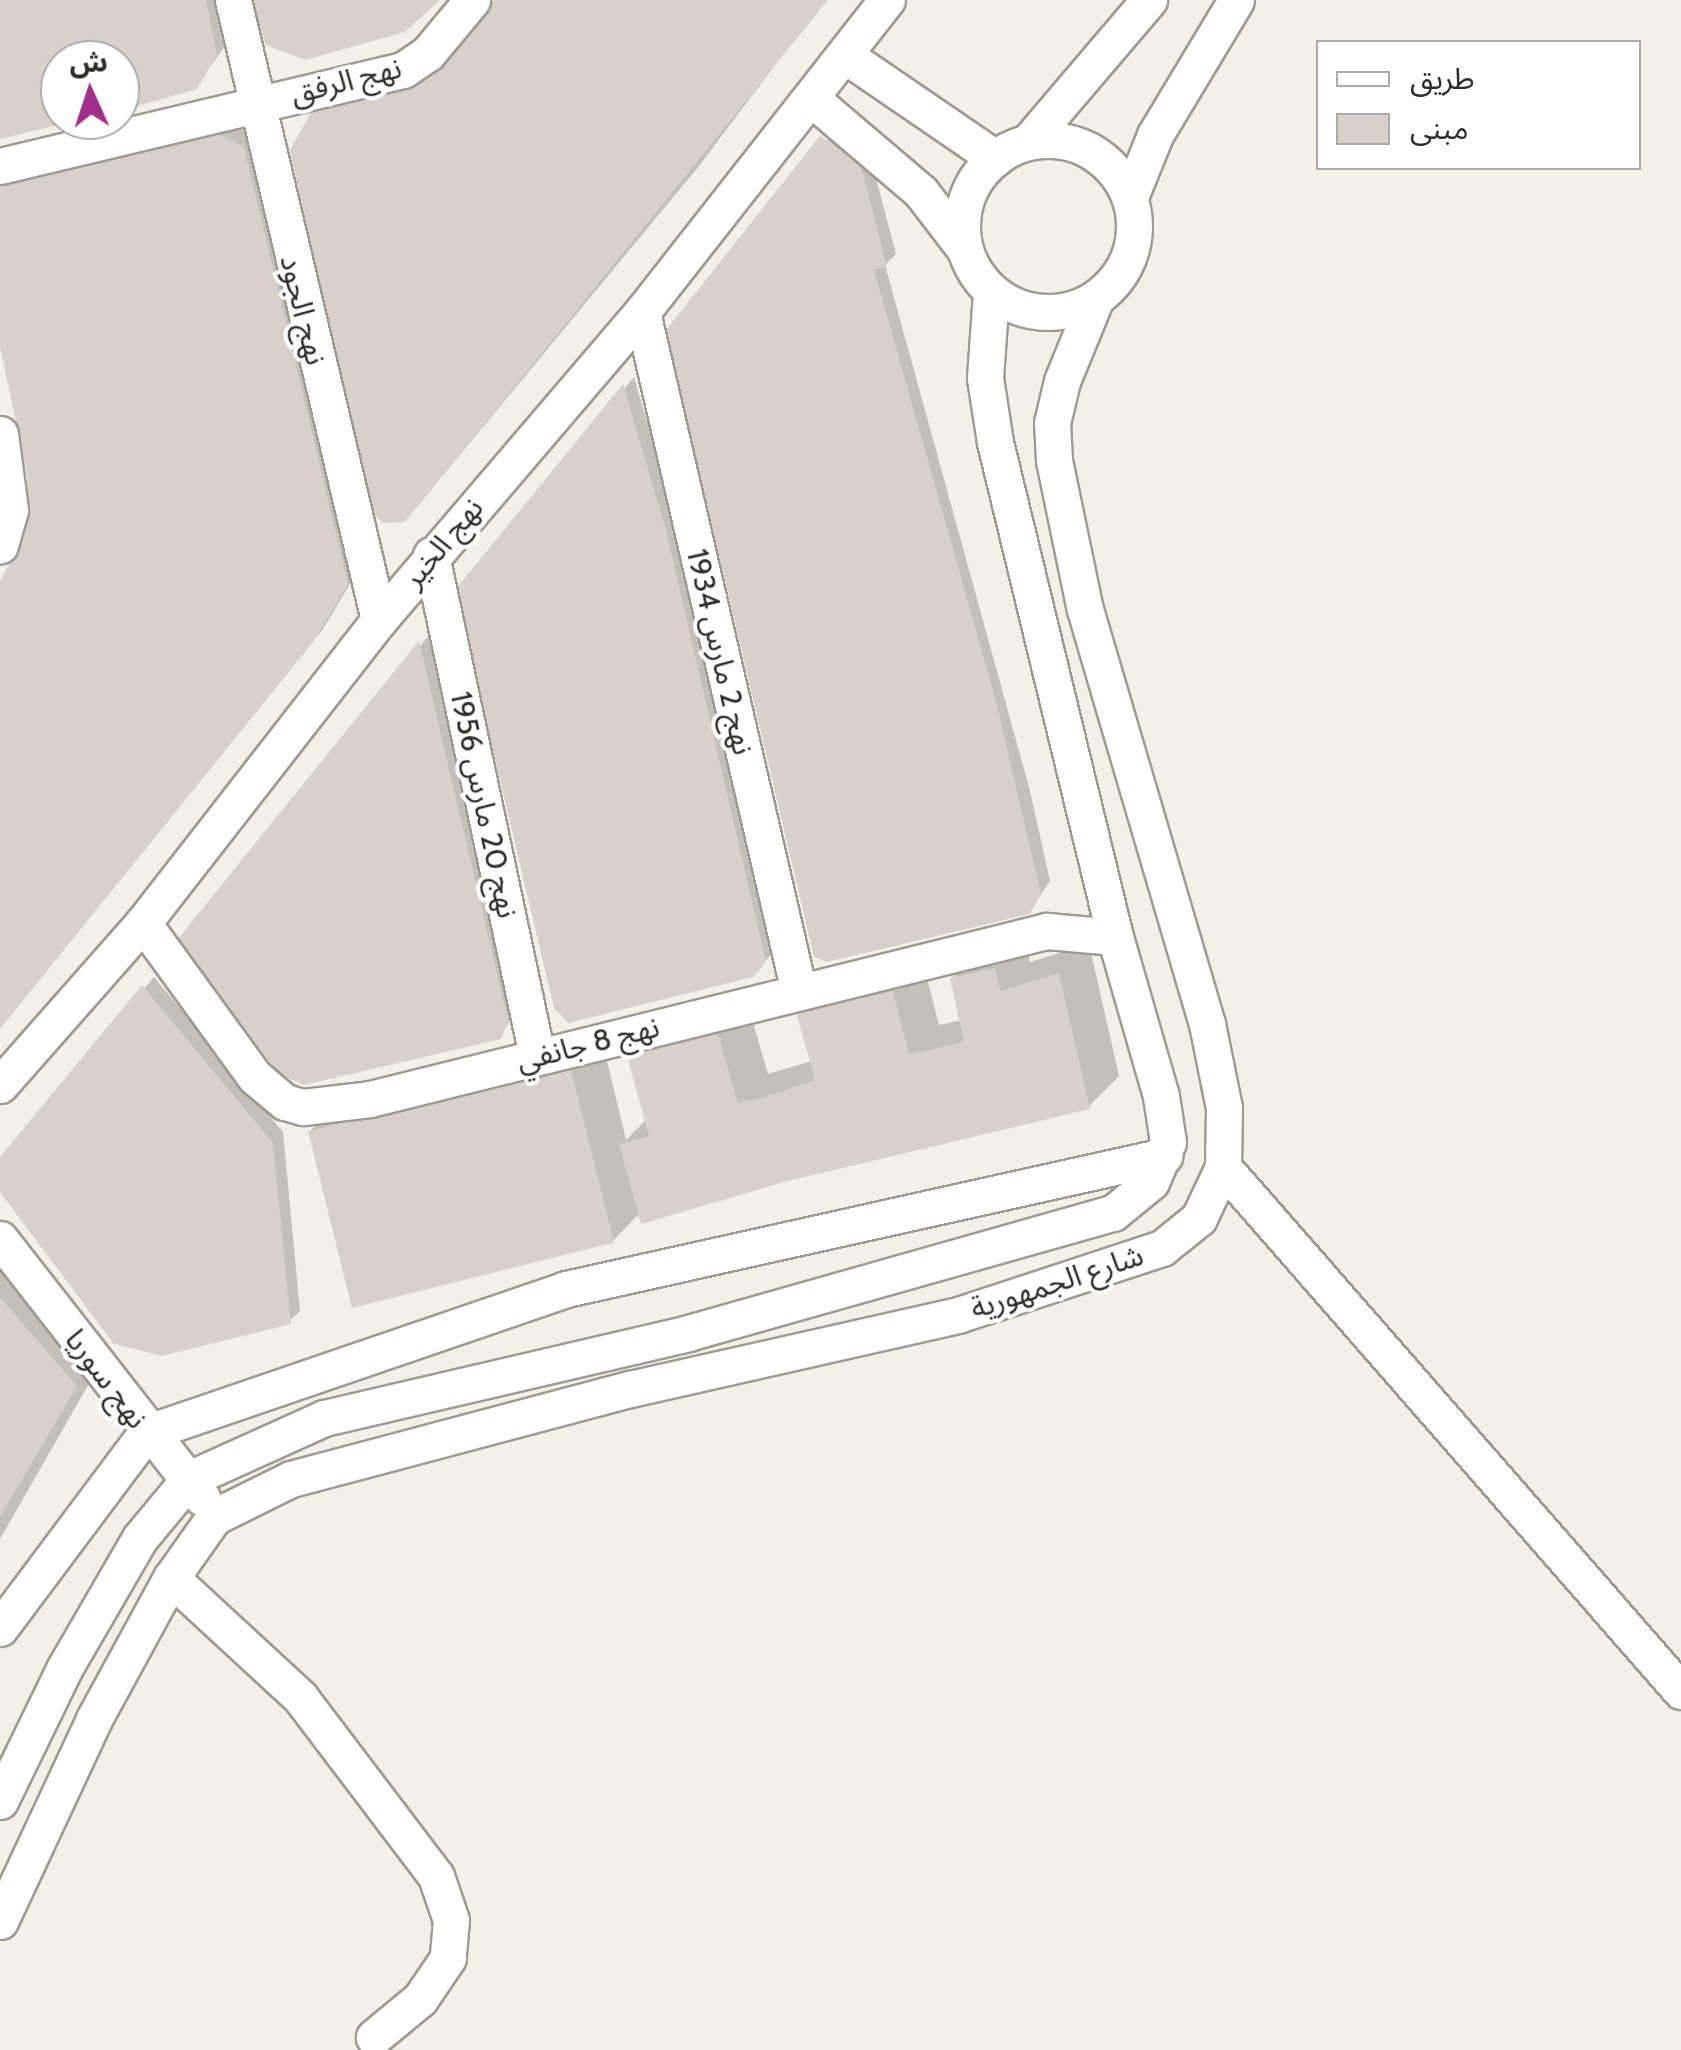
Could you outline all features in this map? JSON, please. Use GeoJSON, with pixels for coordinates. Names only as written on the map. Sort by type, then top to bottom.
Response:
{"type":"FeatureCollection","features":[{"type":"Feature","properties":{"kind":"street","name":"نهج الجود"},"geometry":{"type":"LineString","coordinates":[[233,0],[253,104],[379,620]]}},
{"type":"Feature","properties":{"kind":"street","name":"نهج الرفق"},"geometry":{"type":"LineString","coordinates":[[0,166],[402,70],[428,53],[472,0]]}},
{"type":"Feature","properties":{"kind":"street","name":"نهج الخير"},"geometry":{"type":"LineString","coordinates":[[0,1085],[143,922],[432,555],[642,312],[887,0]]}},
{"type":"Feature","properties":{"kind":"street"},"geometry":{"type":"LineString","coordinates":[[964,248],[966,198],[994,158],[1028,142],[1148,0]]}},
{"type":"Feature","properties":{"kind":"street"},"geometry":{"type":"LineString","coordinates":[[812,100],[921,192],[992,292],[1032,312],[1076,308],[1114,284],[1130,254],[1130,197],[1156,135],[1236,0]]}},
{"type":"Feature","properties":{"kind":"street"},"geometry":{"type":"LineString","coordinates":[[846,56],[994,158]]}},
{"type":"Feature","properties":{"kind":"street"},"geometry":{"type":"LineString","coordinates":[[1028,142],[1070,142],[1090,150],[1120,178],[1130,197]]}},
{"type":"Feature","properties":{"kind":"street"},"geometry":{"type":"LineString","coordinates":[[0,1800],[64,1668],[140,1538],[190,1479],[324,1418],[688,1333],[1113,1213],[1142,1195],[1164,1156],[1161,1096],[1115,937],[996,442],[985,378],[992,292]]}},
{"type":"Feature","properties":{"kind":"street","name":"شارع الجمهورية"},"geometry":{"type":"LineString","coordinates":[[214,1517],[291,1479],[630,1389],[958,1314],[1162,1248],[1199,1218],[1223,1167],[1224,1108],[1207,1024],[1065,527],[1052,423],[1096,298]]}},
{"type":"Feature","properties":{"kind":"street","name":"نهج 2 مارس 1934"},"geometry":{"type":"LineString","coordinates":[[642,312],[799,992]]}},
{"type":"Feature","properties":{"kind":"street"},"geometry":{"type":"LineString","coordinates":[[0,434],[10,510],[0,546]]}},
{"type":"Feature","properties":{"kind":"street","name":"نهج 20 مارس 1956"},"geometry":{"type":"LineString","coordinates":[[432,555],[538,1056]]}},
{"type":"Feature","properties":{"kind":"street","name":"نهج 8 جانفي"},"geometry":{"type":"LineString","coordinates":[[143,922],[255,1077],[285,1102],[303,1106],[370,1099],[1047,931],[1115,937]]}},
{"type":"Feature","properties":{"kind":"street"},"geometry":{"type":"LineString","coordinates":[[0,1628],[146,1433],[566,1290],[1164,1156]]}},
{"type":"Feature","properties":{"kind":"street"},"geometry":{"type":"LineString","coordinates":[[1223,1167],[1681,1691]]}},
{"type":"Feature","properties":{"kind":"street","name":"نهج سوريا"},"geometry":{"type":"LineString","coordinates":[[0,1239],[146,1433],[190,1479],[214,1517]]}},
{"type":"Feature","properties":{"kind":"street"},"geometry":{"type":"LineString","coordinates":[[0,1921],[94,1719],[171,1578],[214,1517]]}},
{"type":"Feature","properties":{"kind":"street"},"geometry":{"type":"LineString","coordinates":[[171,1578],[300,1696],[436,1876],[451,1920],[448,1958],[420,1999],[374,2037]]}},
{"type":"Feature","properties":{"kind":"building"},"geometry":{"type":"Polygon","coordinates":[[[0,0],[206,0],[217,55],[197,89],[140,105],[140,40],[40,40],[40,129],[0,139],[0,0]]]}},
{"type":"Feature","properties":{"kind":"building"},"geometry":{"type":"Polygon","coordinates":[[[250,0],[440,0],[405,32],[305,60],[266,45],[250,0]]]}},
{"type":"Feature","properties":{"kind":"building"},"geometry":{"type":"Polygon","coordinates":[[[494,0],[828,0],[405,522],[383,523],[369,511],[290,150],[315,105],[429,76],[494,0]]]}},
{"type":"Feature","properties":{"kind":"building"},"geometry":{"type":"Polygon","coordinates":[[[212,130],[244,147],[348,584],[313,642],[0,1029],[0,581],[11,560],[28,479],[0,347],[0,185],[212,130]]]}},
{"type":"Feature","properties":{"kind":"building"},"geometry":{"type":"Polygon","coordinates":[[[820,136],[860,162],[887,267],[874,270],[995,697],[1041,894],[1030,914],[827,962],[814,957],[666,330],[820,136]]]}},
{"type":"Feature","properties":{"kind":"building"},"geometry":{"type":"Polygon","coordinates":[[[623,384],[667,534],[766,962],[753,977],[568,1023],[554,1008],[455,590],[623,384]]]}},
{"type":"Feature","properties":{"kind":"building"},"geometry":{"type":"Polygon","coordinates":[[[419,641],[508,1020],[501,1039],[304,1085],[278,1073],[177,940],[419,641]]]}},
{"type":"Feature","properties":{"kind":"building"},"geometry":{"type":"Polygon","coordinates":[[[995,968],[1000,991],[1059,973],[1090,1109],[788,1181],[641,1224],[619,1144],[649,1136],[627,1056],[717,1031],[738,1103],[765,1097],[815,1080],[796,1012],[893,991],[909,1054],[934,1049],[964,1041],[950,978],[995,968]]]}},
{"type":"Feature","properties":{"kind":"building"},"geometry":{"type":"Polygon","coordinates":[[[142,985],[273,1143],[291,1324],[162,1356],[114,1344],[0,1192],[0,1157],[142,985]]]}},
{"type":"Feature","properties":{"kind":"building"},"geometry":{"type":"Polygon","coordinates":[[[570,1066],[614,1243],[352,1308],[308,1131],[570,1066]]]}},
{"type":"Feature","properties":{"kind":"building"},"geometry":{"type":"Polygon","coordinates":[[[0,1297],[77,1386],[0,1517],[0,1297]]]}}]}
